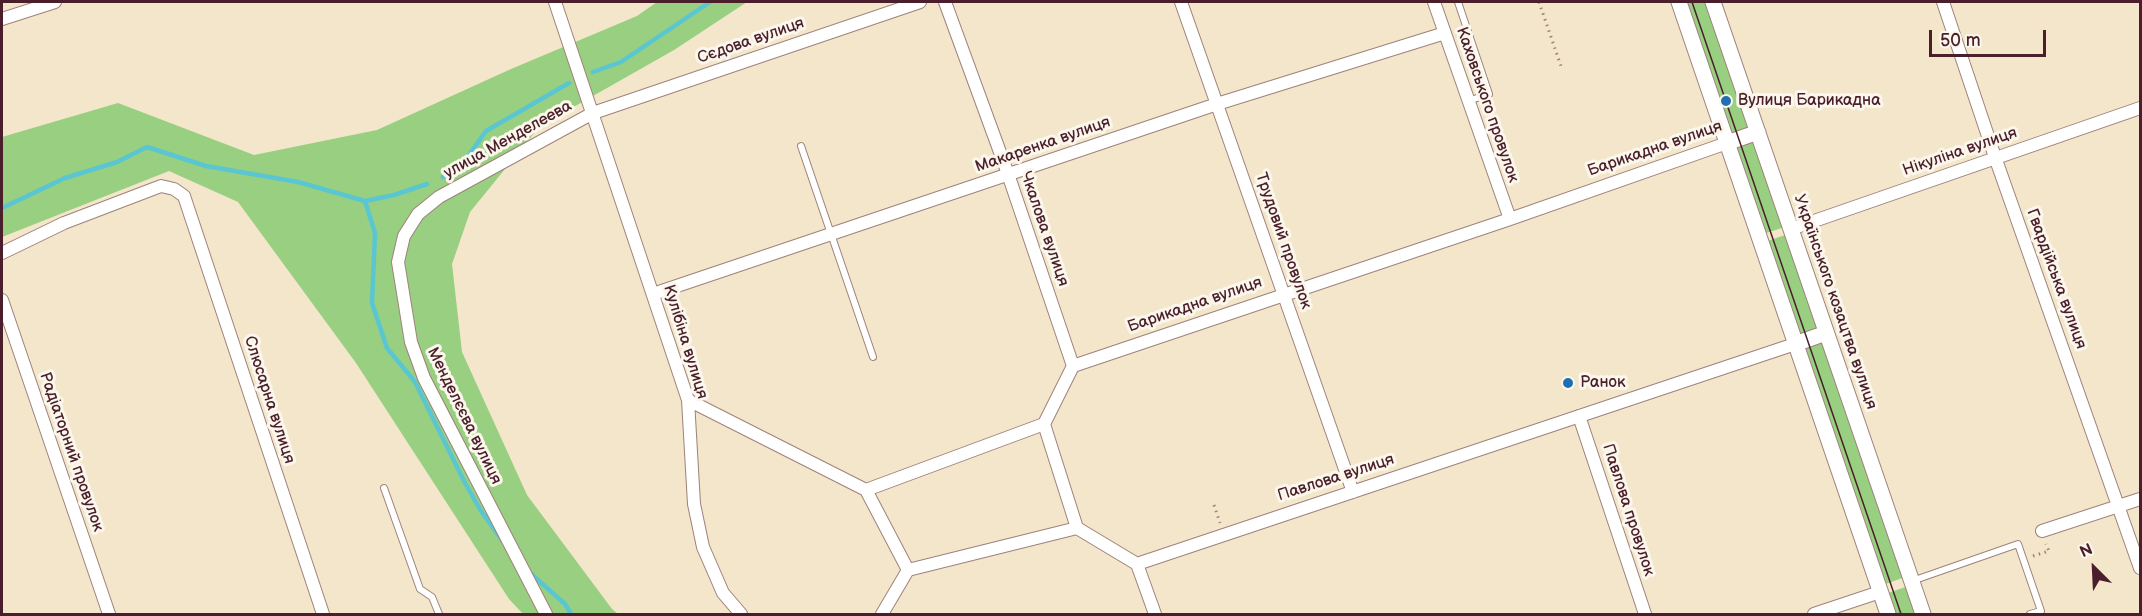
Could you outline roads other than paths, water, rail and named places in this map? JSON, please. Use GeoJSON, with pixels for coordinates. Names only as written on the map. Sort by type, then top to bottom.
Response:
{"type":"FeatureCollection","features":[{"type":"Feature","properties":{"kind":"street"},"geometry":{"type":"LineString","coordinates":[[2,19],[55,2]]}},
{"type":"Feature","properties":{"kind":"street","name":"Кулібіна вулиця"},"geometry":{"type":"LineString","coordinates":[[555,2],[688,400],[694,504],[703,547],[723,593],[741,615]]}},
{"type":"Feature","properties":{"kind":"street","name":"Сєдова вулиця"},"geometry":{"type":"LineString","coordinates":[[593,113],[920,2]]}},
{"type":"Feature","properties":{"kind":"street","name":"Чкалова вулиця"},"geometry":{"type":"LineString","coordinates":[[945,2],[1008,174],[1073,366]]}},
{"type":"Feature","properties":{"kind":"street","name":"Трудовий провулок"},"geometry":{"type":"LineString","coordinates":[[1180,2],[1353,492]]}},
{"type":"Feature","properties":{"kind":"street","name":"Каховського провулок"},"geometry":{"type":"LineString","coordinates":[[1434,2],[1510,219]]}},
{"type":"Feature","properties":{"kind":"street"},"geometry":{"type":"LineString","coordinates":[[1679,2],[1888,615]]}},
{"type":"Feature","properties":{"kind":"street","name":"Українського козацтва вулиця"},"geometry":{"type":"LineString","coordinates":[[1713,2],[1923,615]]}},
{"type":"Feature","properties":{"kind":"street","name":"Гвардійська вулиця"},"geometry":{"type":"LineString","coordinates":[[1943,2],[1995,157],[2140,568]]}},
{"type":"Feature","properties":{"kind":"street","name":"Макаренка вулиця"},"geometry":{"type":"LineString","coordinates":[[653,294],[1217,104],[1445,33]]}},
{"type":"Feature","properties":{"kind":"street","name":"Нікуліна вулиця"},"geometry":{"type":"LineString","coordinates":[[1791,229],[2140,108]]}},
{"type":"Feature","properties":{"kind":"street","name":"улица Менделеева"},"geometry":{"type":"LineString","coordinates":[[439,197],[593,113]]}},
{"type":"Feature","properties":{"kind":"street","name":"Барикадна вулиця"},"geometry":{"type":"LineString","coordinates":[[1073,366],[1284,293],[1510,219],[1758,132]]}},
{"type":"Feature","properties":{"kind":"street","name":"Слюсарна вулиця"},"geometry":{"type":"LineString","coordinates":[[2,253],[64,223],[161,186],[174,189],[184,196],[323,615]]}},
{"type":"Feature","properties":{"kind":"street","name":"Менделєєва вулиця"},"geometry":{"type":"LineString","coordinates":[[439,197],[418,214],[404,236],[398,262],[411,342],[424,378],[546,615]]}},
{"type":"Feature","properties":{"kind":"street","name":"Радіаторний провулок"},"geometry":{"type":"LineString","coordinates":[[2,300],[109,615]]}},
{"type":"Feature","properties":{"kind":"street","name":"Павлова вулиця"},"geometry":{"type":"LineString","coordinates":[[1137,564],[1826,333]]}},
{"type":"Feature","properties":{"kind":"street"},"geometry":{"type":"LineString","coordinates":[[866,490],[1044,424],[1073,366]]}},
{"type":"Feature","properties":{"kind":"street"},"geometry":{"type":"LineString","coordinates":[[688,400],[866,490],[908,570]]}},
{"type":"Feature","properties":{"kind":"street","name":"Павлова провулок"},"geometry":{"type":"LineString","coordinates":[[1579,416],[1645,615]]}},
{"type":"Feature","properties":{"kind":"street"},"geometry":{"type":"LineString","coordinates":[[1044,424],[1077,528],[1137,564],[1155,615]]}},
{"type":"Feature","properties":{"kind":"street"},"geometry":{"type":"LineString","coordinates":[[2042,531],[2140,499]]}},
{"type":"Feature","properties":{"kind":"street"},"geometry":{"type":"LineString","coordinates":[[882,615],[908,570],[1077,528]]}},
{"type":"Feature","properties":{"kind":"street"},"geometry":{"type":"LineString","coordinates":[[1814,615],[1880,592]]}},
{"type":"Feature","properties":{"kind":"lane"},"geometry":{"type":"LineString","coordinates":[[1458,2],[1489,94],[1468,101]]}},
{"type":"Feature","properties":{"kind":"lane"},"geometry":{"type":"LineString","coordinates":[[801,146],[873,357]]}},
{"type":"Feature","properties":{"kind":"lane"},"geometry":{"type":"LineString","coordinates":[[384,488],[420,589],[432,597],[439,615]]}},
{"type":"Feature","properties":{"kind":"lane"},"geometry":{"type":"LineString","coordinates":[[1911,581],[2018,544],[2041,611],[2030,615]]}},
{"type":"Feature","properties":{"kind":"waterway"},"geometry":{"type":"LineString","coordinates":[[593,72],[621,62],[710,2]]}},
{"type":"Feature","properties":{"kind":"waterway"},"geometry":{"type":"LineString","coordinates":[[443,177],[466,159],[486,131],[569,83]]}},
{"type":"Feature","properties":{"kind":"waterway"},"geometry":{"type":"LineString","coordinates":[[2,208],[65,178],[117,162],[147,147],[206,166],[298,182],[365,201],[394,195],[427,184]]}},
{"type":"Feature","properties":{"kind":"waterway"},"geometry":{"type":"LineString","coordinates":[[365,201],[375,233],[372,303],[387,348],[415,382],[465,483],[481,511],[502,540]]}},
{"type":"Feature","properties":{"kind":"waterway"},"geometry":{"type":"LineString","coordinates":[[529,572],[565,604],[571,614]]}},
{"type":"Feature","properties":{"kind":"tram line"},"geometry":{"type":"LineString","coordinates":[[1692,2],[1901,614]]}},
{"type":"Feature","properties":{"kind":"place","name":"Вулиця Барикадна"},"geometry":{"type":"Point","coordinates":[1726,101]}},
{"type":"Feature","properties":{"kind":"place","name":"Ранок"},"geometry":{"type":"Point","coordinates":[1568,383]}}]}
